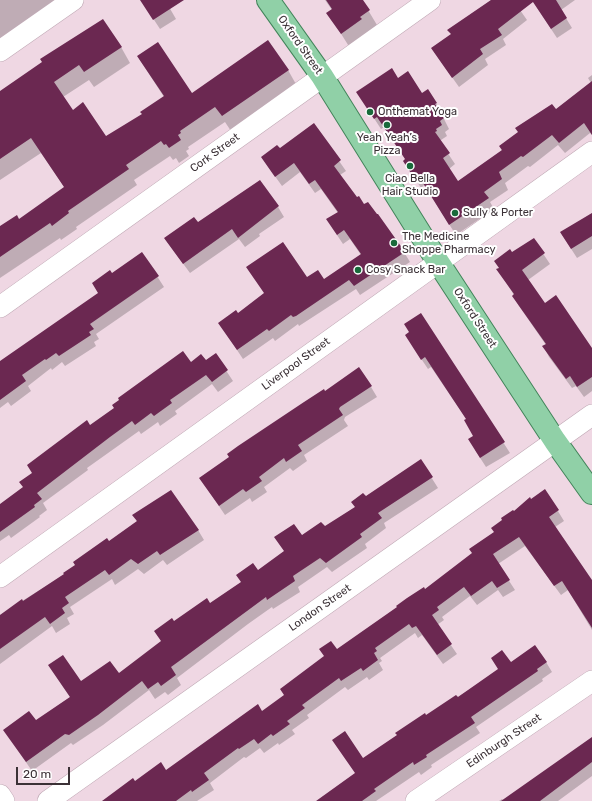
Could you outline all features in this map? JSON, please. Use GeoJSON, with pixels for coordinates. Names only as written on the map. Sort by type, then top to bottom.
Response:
{"type":"FeatureCollection","features":[{"type":"Feature","properties":{"kind":"main road","name":"Oxford Street"},"geometry":{"type":"LineString","coordinates":[[268,0],[322,76],[438,262],[555,441],[592,493]]}},
{"type":"Feature","properties":{"kind":"street"},"geometry":{"type":"LineString","coordinates":[[0,51],[73,0]]}},
{"type":"Feature","properties":{"kind":"street","name":"Cork Street"},"geometry":{"type":"LineString","coordinates":[[0,306],[430,0]]}},
{"type":"Feature","properties":{"kind":"street","name":"Liverpool Street"},"geometry":{"type":"LineString","coordinates":[[0,577],[592,152]]}},
{"type":"Feature","properties":{"kind":"street","name":"London Street"},"geometry":{"type":"LineString","coordinates":[[48,801],[592,415]]}},
{"type":"Feature","properties":{"kind":"street","name":"Edinburgh Street"},"geometry":{"type":"LineString","coordinates":[[416,801],[592,681]]}},
{"type":"Feature","properties":{"kind":"street"},"geometry":{"type":"LineString","coordinates":[[0,795],[4,801]]}},
{"type":"Feature","properties":{"kind":"building"},"geometry":{"type":"Polygon","coordinates":[[[140,0],[184,0],[153,20],[140,0]]]}},
{"type":"Feature","properties":{"kind":"building"},"geometry":{"type":"Polygon","coordinates":[[[326,0],[363,0],[370,10],[360,17],[362,19],[341,34],[326,13],[332,9],[326,0]]]}},
{"type":"Feature","properties":{"kind":"building"},"geometry":{"type":"Polygon","coordinates":[[[491,0],[556,0],[567,18],[551,29],[533,2],[498,29],[502,35],[480,49],[483,54],[452,78],[431,48],[451,34],[447,30],[491,0]]]}},
{"type":"Feature","properties":{"kind":"building"},"geometry":{"type":"Polygon","coordinates":[[[103,19],[122,47],[84,72],[79,65],[54,82],[73,110],[83,102],[106,136],[142,114],[140,112],[164,96],[137,56],[158,42],[192,93],[268,40],[289,70],[222,116],[215,107],[180,131],[181,133],[178,135],[181,140],[169,148],[161,141],[126,165],[129,169],[68,211],[69,213],[52,226],[50,223],[0,257],[0,226],[17,215],[19,219],[64,187],[31,138],[0,159],[0,91],[42,62],[40,59],[103,19]]]}},
{"type":"Feature","properties":{"kind":"building"},"geometry":{"type":"Polygon","coordinates":[[[392,68],[398,78],[408,71],[422,93],[428,89],[437,103],[435,104],[444,118],[440,121],[442,125],[436,129],[437,131],[435,132],[450,153],[443,158],[458,181],[502,150],[499,146],[518,132],[515,128],[552,104],[556,109],[592,81],[592,135],[584,123],[559,143],[552,135],[523,157],[521,156],[499,172],[502,179],[484,192],[489,198],[449,225],[418,175],[414,178],[403,161],[405,159],[377,117],[374,119],[356,92],[392,68]]]}},
{"type":"Feature","properties":{"kind":"building"},"geometry":{"type":"Polygon","coordinates":[[[314,123],[341,160],[334,166],[357,197],[359,196],[364,204],[368,202],[378,214],[405,252],[354,286],[349,280],[296,316],[293,317],[291,315],[269,331],[267,329],[237,350],[218,323],[236,310],[238,313],[264,293],[246,267],[283,242],[307,277],[318,270],[324,279],[361,254],[344,230],[337,235],[326,219],[338,212],[315,180],[309,184],[294,163],[275,177],[261,157],[277,145],[280,148],[314,123]]]}},
{"type":"Feature","properties":{"kind":"building"},"geometry":{"type":"Polygon","coordinates":[[[260,180],[279,206],[238,238],[232,229],[183,264],[164,238],[194,217],[198,222],[260,180]]]}},
{"type":"Feature","properties":{"kind":"building"},"geometry":{"type":"Polygon","coordinates":[[[592,213],[592,236],[571,249],[560,232],[592,213]]]}},
{"type":"Feature","properties":{"kind":"building"},"geometry":{"type":"Polygon","coordinates":[[[534,238],[545,253],[522,270],[545,303],[556,295],[592,348],[592,377],[577,387],[570,376],[566,379],[542,346],[546,344],[512,296],[514,294],[496,269],[499,268],[494,261],[510,249],[512,252],[534,238]]]}},
{"type":"Feature","properties":{"kind":"building"},"geometry":{"type":"Polygon","coordinates":[[[142,252],[159,276],[90,324],[94,329],[89,332],[91,335],[59,356],[56,353],[46,360],[45,359],[22,375],[26,381],[0,400],[0,361],[98,293],[92,283],[110,270],[112,273],[142,252]]]}},
{"type":"Feature","properties":{"kind":"building"},"geometry":{"type":"Polygon","coordinates":[[[421,313],[505,442],[480,458],[468,439],[473,436],[464,420],[466,419],[425,357],[421,360],[405,335],[409,332],[404,324],[421,313]]]}},
{"type":"Feature","properties":{"kind":"building"},"geometry":{"type":"Polygon","coordinates":[[[183,351],[191,362],[201,354],[206,360],[216,353],[228,370],[212,382],[206,375],[170,400],[172,403],[154,416],[151,413],[135,425],[132,421],[37,493],[42,499],[34,505],[35,507],[0,532],[0,504],[23,487],[19,482],[32,473],[27,465],[87,420],[90,425],[114,408],[112,405],[119,400],[118,398],[183,351]]]}},
{"type":"Feature","properties":{"kind":"building"},"geometry":{"type":"Polygon","coordinates":[[[359,367],[372,386],[340,407],[339,409],[343,415],[298,445],[302,451],[286,462],[284,458],[259,477],[262,481],[246,492],[243,489],[219,506],[199,478],[229,457],[227,454],[238,446],[324,389],[325,391],[359,367]]]}},
{"type":"Feature","properties":{"kind":"building"},"geometry":{"type":"Polygon","coordinates":[[[421,459],[433,477],[378,513],[382,518],[360,534],[362,537],[326,563],[320,558],[293,576],[295,581],[267,600],[266,597],[171,667],[176,675],[161,686],[158,682],[148,689],[142,681],[98,715],[69,735],[65,734],[26,762],[3,730],[29,711],[36,720],[70,697],[48,665],[63,655],[81,681],[110,661],[119,673],[161,641],[154,631],[172,618],[174,621],[207,598],[210,603],[241,582],[236,575],[253,563],[258,570],[284,551],[274,537],[294,524],[302,535],[321,522],[325,526],[355,507],[351,502],[363,493],[366,496],[421,459]]]}},
{"type":"Feature","properties":{"kind":"building"},"geometry":{"type":"Polygon","coordinates":[[[545,489],[559,510],[549,517],[592,580],[592,628],[562,581],[554,586],[519,537],[493,554],[510,580],[497,588],[492,581],[471,596],[464,587],[437,607],[439,610],[432,615],[452,644],[437,655],[416,626],[412,628],[409,624],[375,648],[377,651],[374,653],[378,660],[363,671],[361,668],[341,681],[339,678],[302,705],[305,708],[287,721],[290,724],[273,736],[271,734],[258,744],[254,739],[239,749],[238,748],[204,773],[209,780],[192,792],[191,790],[176,801],[102,801],[133,778],[135,781],[161,762],[166,770],[258,704],[262,711],[284,695],[280,689],[324,656],[319,649],[331,641],[337,649],[397,607],[396,606],[407,598],[424,587],[425,589],[472,553],[469,549],[494,532],[491,528],[502,520],[501,518],[513,510],[514,511],[530,497],[531,499],[545,489]]]}},
{"type":"Feature","properties":{"kind":"building"},"geometry":{"type":"Polygon","coordinates":[[[171,490],[199,530],[160,555],[157,551],[138,564],[131,559],[109,575],[105,570],[65,597],[69,603],[62,608],[65,613],[50,624],[45,617],[0,649],[0,615],[22,599],[23,601],[64,574],[63,573],[75,565],[73,562],[107,538],[109,541],[137,521],[132,515],[171,490]]]}},
{"type":"Feature","properties":{"kind":"building"},"geometry":{"type":"Polygon","coordinates":[[[535,645],[547,662],[537,669],[538,671],[471,717],[475,723],[426,755],[427,757],[414,765],[413,762],[374,789],[376,791],[362,801],[316,801],[355,773],[332,740],[345,731],[363,758],[397,735],[395,733],[425,713],[426,715],[456,695],[458,697],[498,669],[491,658],[502,650],[511,662],[535,645]]]}},
{"type":"Feature","properties":{"kind":"building"},"geometry":{"type":"Polygon","coordinates":[[[592,737],[592,762],[540,801],[501,801],[592,737]]]}},
{"type":"Feature","properties":{"kind":"place","name":"Onthemat Yoga"},"geometry":{"type":"Point","coordinates":[370,112]}},
{"type":"Feature","properties":{"kind":"place","name":"Yeah Yeah’s Pizza"},"geometry":{"type":"Point","coordinates":[387,125]}},
{"type":"Feature","properties":{"kind":"place","name":"Ciao Bella Hair Studio"},"geometry":{"type":"Point","coordinates":[410,166]}},
{"type":"Feature","properties":{"kind":"place","name":"Sully & Porter"},"geometry":{"type":"Point","coordinates":[455,213]}},
{"type":"Feature","properties":{"kind":"place","name":"The Medicine Shoppe Pharmacy"},"geometry":{"type":"Point","coordinates":[394,243]}},
{"type":"Feature","properties":{"kind":"place","name":"Cosy Snack Bar"},"geometry":{"type":"Point","coordinates":[358,270]}}]}
